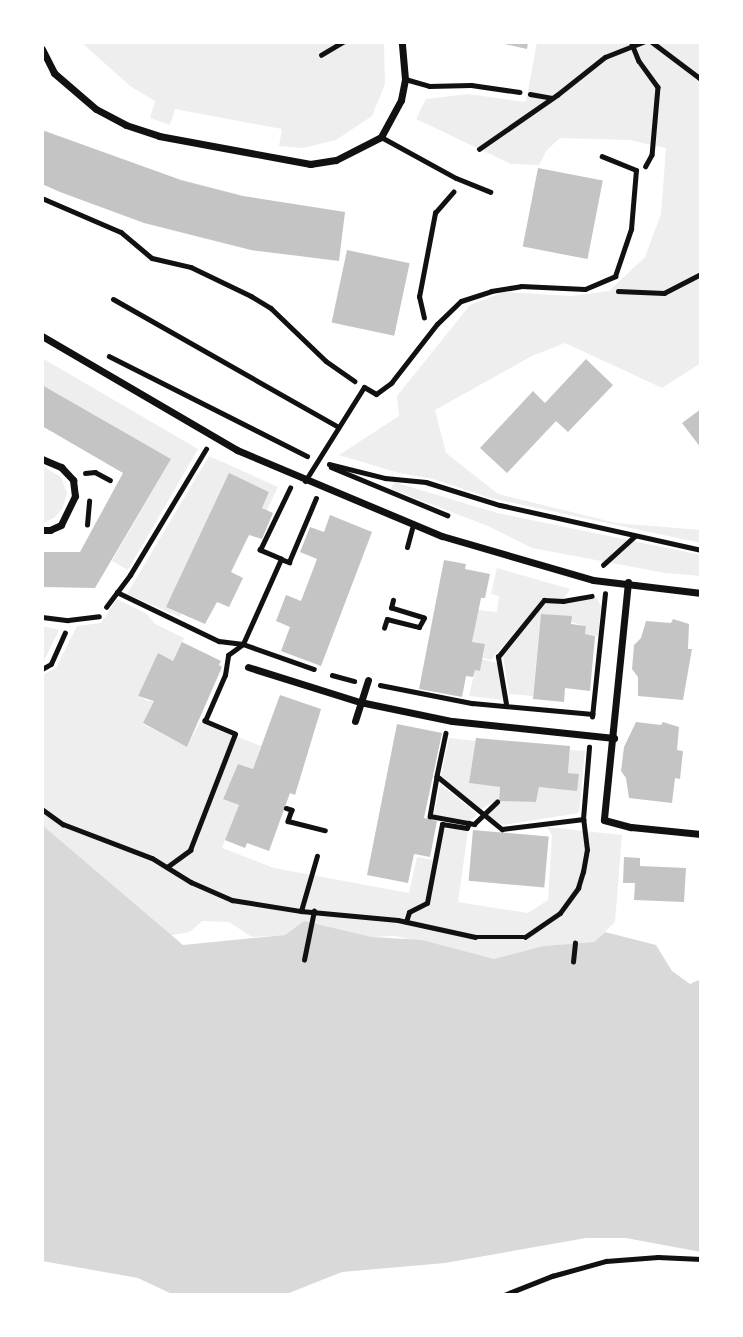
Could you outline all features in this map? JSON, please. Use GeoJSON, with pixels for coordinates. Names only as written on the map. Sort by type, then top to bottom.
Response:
{"type":"FeatureCollection","features":[{"type":"Feature","properties":{"kind":"street"},"geometry":{"type":"LineString","coordinates":[[42,49],[54,73],[96,109],[126,125],[159,136],[310,164],[336,160],[381,137],[401,100],[405,79],[402,42]]}},
{"type":"Feature","properties":{"kind":"street"},"geometry":{"type":"LineString","coordinates":[[42,336],[237,450],[413,525],[531,565],[593,580],[701,593]]}},
{"type":"Feature","properties":{"kind":"street"},"geometry":{"type":"LineString","coordinates":[[42,458],[61,467],[70,476],[75,496],[61,525],[42,530]]}},
{"type":"Feature","properties":{"kind":"street"},"geometry":{"type":"LineString","coordinates":[[628,583],[604,820],[631,828],[701,834]]}},
{"type":"Feature","properties":{"kind":"street"},"geometry":{"type":"LineString","coordinates":[[248,667],[360,702],[452,721],[614,738]]}},
{"type":"Feature","properties":{"kind":"street"},"geometry":{"type":"LineString","coordinates":[[355,721],[367,682]]}},
{"type":"Feature","properties":{"kind":"lane"},"geometry":{"type":"LineString","coordinates":[[405,79],[429,86],[471,85],[519,92]]}},
{"type":"Feature","properties":{"kind":"lane"},"geometry":{"type":"LineString","coordinates":[[381,137],[456,178],[490,192]]}},
{"type":"Feature","properties":{"kind":"lane"},"geometry":{"type":"LineString","coordinates":[[306,481],[364,387],[376,394],[391,383],[437,324],[461,301],[491,291],[521,286],[585,289],[615,276],[631,229],[636,170],[602,156]]}},
{"type":"Feature","properties":{"kind":"lane"},"geometry":{"type":"LineString","coordinates":[[113,299],[338,427]]}},
{"type":"Feature","properties":{"kind":"lane"},"geometry":{"type":"LineString","coordinates":[[407,547],[413,525]]}},
{"type":"Feature","properties":{"kind":"lane"},"geometry":{"type":"LineString","coordinates":[[42,617],[68,620],[99,616]]}},
{"type":"Feature","properties":{"kind":"path"},"geometry":{"type":"LineString","coordinates":[[321,55],[344,42]]}},
{"type":"Feature","properties":{"kind":"path"},"geometry":{"type":"LineString","coordinates":[[479,149],[553,98],[605,57],[632,44],[643,42]]}},
{"type":"Feature","properties":{"kind":"path"},"geometry":{"type":"LineString","coordinates":[[652,42],[701,79]]}},
{"type":"Feature","properties":{"kind":"path"},"geometry":{"type":"LineString","coordinates":[[632,44],[639,61],[658,87],[652,155],[636,185]]}},
{"type":"Feature","properties":{"kind":"path"},"geometry":{"type":"LineString","coordinates":[[519,92],[553,98]]}},
{"type":"Feature","properties":{"kind":"path"},"geometry":{"type":"LineString","coordinates":[[419,297],[435,213],[449,194]]}},
{"type":"Feature","properties":{"kind":"path"},"geometry":{"type":"LineString","coordinates":[[42,198],[121,232],[152,258],[191,267],[251,296],[271,308],[326,361],[364,387]]}},
{"type":"Feature","properties":{"kind":"path"},"geometry":{"type":"LineString","coordinates":[[585,289],[664,293],[701,274]]}},
{"type":"Feature","properties":{"kind":"path"},"geometry":{"type":"LineString","coordinates":[[97,349],[317,461],[447,514]]}},
{"type":"Feature","properties":{"kind":"path"},"geometry":{"type":"LineString","coordinates":[[99,616],[117,592],[207,448]]}},
{"type":"Feature","properties":{"kind":"path"},"geometry":{"type":"LineString","coordinates":[[317,461],[386,478],[426,482],[499,505],[701,550]]}},
{"type":"Feature","properties":{"kind":"path"},"geometry":{"type":"LineString","coordinates":[[70,476],[95,472],[110,480]]}},
{"type":"Feature","properties":{"kind":"path"},"geometry":{"type":"LineString","coordinates":[[290,487],[260,550],[281,559],[289,562],[316,498]]}},
{"type":"Feature","properties":{"kind":"path"},"geometry":{"type":"LineString","coordinates":[[597,564],[604,565],[636,536]]}},
{"type":"Feature","properties":{"kind":"path"},"geometry":{"type":"LineString","coordinates":[[167,867],[190,850],[235,734],[205,721],[225,675],[228,655],[243,644],[281,559]]}},
{"type":"Feature","properties":{"kind":"path"},"geometry":{"type":"LineString","coordinates":[[564,601],[571,590]]}},
{"type":"Feature","properties":{"kind":"path"},"geometry":{"type":"LineString","coordinates":[[117,592],[219,641],[243,644],[320,671],[472,704],[506,704],[593,716],[605,605]]}},
{"type":"Feature","properties":{"kind":"path"},"geometry":{"type":"LineString","coordinates":[[506,704],[498,657],[544,600],[564,601],[605,594]]}},
{"type":"Feature","properties":{"kind":"path"},"geometry":{"type":"LineString","coordinates":[[384,628],[387,619],[419,627],[424,618],[391,608],[393,600]]}},
{"type":"Feature","properties":{"kind":"path"},"geometry":{"type":"LineString","coordinates":[[42,669],[51,664],[68,620]]}},
{"type":"Feature","properties":{"kind":"path"},"geometry":{"type":"LineString","coordinates":[[446,732],[430,816],[474,824],[497,802]]}},
{"type":"Feature","properties":{"kind":"path"},"geometry":{"type":"LineString","coordinates":[[42,809],[63,824],[152,858],[232,900],[301,911],[406,922],[475,937],[525,937],[560,913],[578,888],[587,850],[583,819],[590,743]]}},
{"type":"Feature","properties":{"kind":"path"},"geometry":{"type":"LineString","coordinates":[[437,776],[482,816],[502,829],[583,819]]}},
{"type":"Feature","properties":{"kind":"path"},"geometry":{"type":"LineString","coordinates":[[286,808],[292,810],[288,821],[325,830]]}},
{"type":"Feature","properties":{"kind":"path"},"geometry":{"type":"LineString","coordinates":[[406,922],[410,912],[427,903],[442,824],[467,828],[469,823]]}},
{"type":"Feature","properties":{"kind":"path"},"geometry":{"type":"LineString","coordinates":[[301,911],[317,856]]}},
{"type":"Feature","properties":{"kind":"path"},"geometry":{"type":"LineString","coordinates":[[304,960],[314,911]]}},
{"type":"Feature","properties":{"kind":"path"},"geometry":{"type":"LineString","coordinates":[[573,962],[575,943]]}},
{"type":"Feature","properties":{"kind":"path"},"geometry":{"type":"LineString","coordinates":[[504,1295],[552,1276],[606,1261],[658,1257],[701,1259]]}},
{"type":"Feature","properties":{"kind":"shaded area"},"geometry":{"type":"Polygon","coordinates":[[[81,42],[384,42],[385,84],[372,116],[336,140],[303,148],[279,146],[282,129],[175,109],[170,125],[150,118],[155,101],[130,86],[81,42]]]}},
{"type":"Feature","properties":{"kind":"shaded area"},"geometry":{"type":"Polygon","coordinates":[[[537,42],[701,42],[701,363],[662,388],[565,343],[532,356],[435,410],[446,453],[498,494],[616,523],[701,530],[701,543],[490,498],[433,479],[399,473],[339,455],[399,416],[397,396],[470,305],[504,292],[571,296],[609,291],[645,257],[661,214],[666,148],[629,140],[560,138],[546,151],[539,165],[511,164],[416,119],[426,99],[468,94],[526,102],[537,42]]]}},
{"type":"Feature","properties":{"kind":"shaded area"},"geometry":{"type":"Polygon","coordinates":[[[42,358],[198,449],[128,570],[112,561],[171,459],[42,385],[42,358]]]}},
{"type":"Feature","properties":{"kind":"shaded area"},"geometry":{"type":"Polygon","coordinates":[[[209,456],[278,487],[267,510],[262,508],[269,492],[230,474],[180,617],[127,594],[209,456]]]}},
{"type":"Feature","properties":{"kind":"shaded area"},"geometry":{"type":"Polygon","coordinates":[[[42,466],[61,477],[67,493],[62,509],[54,518],[42,523],[42,466]]]}},
{"type":"Feature","properties":{"kind":"shaded area"},"geometry":{"type":"Polygon","coordinates":[[[394,482],[497,513],[701,555],[701,576],[665,573],[532,548],[488,526],[391,489],[394,482]]]}},
{"type":"Feature","properties":{"kind":"shaded area"},"geometry":{"type":"Polygon","coordinates":[[[497,568],[570,589],[563,600],[544,598],[491,660],[483,658],[485,644],[472,642],[478,610],[497,612],[499,596],[491,594],[497,568]]]}},
{"type":"Feature","properties":{"kind":"shaded area"},"geometry":{"type":"Polygon","coordinates":[[[597,598],[601,606],[598,636],[585,634],[586,626],[541,614],[533,696],[509,694],[503,655],[545,601],[597,598]]]}},
{"type":"Feature","properties":{"kind":"shaded area"},"geometry":{"type":"Polygon","coordinates":[[[117,599],[147,614],[155,624],[184,638],[173,661],[158,654],[138,696],[154,701],[143,724],[187,747],[200,722],[261,746],[253,769],[238,764],[223,798],[239,805],[222,848],[274,868],[409,893],[417,857],[433,860],[439,828],[468,831],[458,902],[528,913],[548,900],[552,835],[547,827],[622,835],[615,922],[594,942],[543,946],[494,959],[395,936],[372,937],[304,921],[285,935],[252,937],[229,922],[202,921],[190,932],[161,937],[42,846],[42,675],[56,668],[77,626],[101,623],[117,599]]]}},
{"type":"Feature","properties":{"kind":"shaded area"},"geometry":{"type":"Polygon","coordinates":[[[42,626],[59,630],[42,665],[42,626]]]}},
{"type":"Feature","properties":{"kind":"shaded area"},"geometry":{"type":"Polygon","coordinates":[[[482,659],[497,663],[503,700],[469,696],[475,670],[480,671],[482,659]]]}},
{"type":"Feature","properties":{"kind":"shaded area"},"geometry":{"type":"Polygon","coordinates":[[[449,738],[476,741],[469,783],[500,787],[499,798],[480,810],[441,776],[449,738]]]}},
{"type":"Feature","properties":{"kind":"shaded area"},"geometry":{"type":"Polygon","coordinates":[[[570,750],[585,751],[579,813],[504,825],[487,817],[501,801],[536,802],[539,787],[576,790],[579,774],[568,773],[570,750]]]}},
{"type":"Feature","properties":{"kind":"shaded area"},"geometry":{"type":"Polygon","coordinates":[[[440,784],[477,814],[469,822],[434,815],[440,784]]]}},
{"type":"Feature","properties":{"kind":"shaded area"},"geometry":{"type":"Polygon","coordinates":[[[42,825],[183,945],[285,935],[304,921],[372,937],[422,940],[494,959],[543,946],[594,942],[605,932],[656,945],[672,971],[690,984],[701,979],[701,1252],[626,1238],[586,1238],[445,1263],[342,1272],[284,1295],[174,1295],[138,1278],[42,1261],[42,825]]]}},
{"type":"Feature","properties":{"kind":"building"},"geometry":{"type":"Polygon","coordinates":[[[495,42],[528,42],[527,49],[495,42]]]}},
{"type":"Feature","properties":{"kind":"building"},"geometry":{"type":"Polygon","coordinates":[[[42,130],[181,180],[243,196],[345,212],[339,261],[251,250],[144,223],[60,192],[42,184],[42,130]]]}},
{"type":"Feature","properties":{"kind":"building"},"geometry":{"type":"Polygon","coordinates":[[[538,168],[603,181],[588,259],[523,247],[538,168]]]}},
{"type":"Feature","properties":{"kind":"building"},"geometry":{"type":"Polygon","coordinates":[[[347,250],[410,263],[394,336],[332,322],[347,250]]]}},
{"type":"Feature","properties":{"kind":"building"},"geometry":{"type":"Polygon","coordinates":[[[586,359],[613,385],[568,432],[556,421],[507,473],[480,448],[533,391],[545,403],[586,359]]]}},
{"type":"Feature","properties":{"kind":"building"},"geometry":{"type":"Polygon","coordinates":[[[42,385],[171,459],[95,588],[42,587],[42,552],[80,552],[123,473],[42,426],[42,385]]]}},
{"type":"Feature","properties":{"kind":"building"},"geometry":{"type":"Polygon","coordinates":[[[701,409],[701,448],[682,423],[701,409]]]}},
{"type":"Feature","properties":{"kind":"building"},"geometry":{"type":"Polygon","coordinates":[[[229,473],[269,492],[262,508],[273,513],[262,539],[249,535],[231,572],[243,578],[229,607],[217,602],[205,624],[166,607],[229,473]]]}},
{"type":"Feature","properties":{"kind":"building"},"geometry":{"type":"Polygon","coordinates":[[[330,515],[372,532],[321,666],[281,651],[290,627],[276,621],[286,595],[301,601],[317,559],[300,552],[310,527],[324,532],[330,515]]]}},
{"type":"Feature","properties":{"kind":"building"},"geometry":{"type":"Polygon","coordinates":[[[444,560],[466,564],[465,569],[490,574],[485,598],[481,598],[472,642],[485,644],[480,671],[475,670],[473,677],[466,676],[462,697],[419,689],[444,560]]]}},
{"type":"Feature","properties":{"kind":"building"},"geometry":{"type":"Polygon","coordinates":[[[541,614],[572,616],[571,624],[586,626],[585,634],[595,636],[590,691],[565,688],[564,702],[533,699],[541,614]]]}},
{"type":"Feature","properties":{"kind":"building"},"geometry":{"type":"Polygon","coordinates":[[[673,619],[689,624],[688,649],[692,649],[683,700],[638,696],[638,677],[632,669],[634,645],[641,638],[646,621],[671,623],[673,619]]]}},
{"type":"Feature","properties":{"kind":"building"},"geometry":{"type":"Polygon","coordinates":[[[182,642],[221,661],[219,665],[222,667],[187,747],[143,723],[154,701],[138,696],[158,653],[173,661],[182,642]]]}},
{"type":"Feature","properties":{"kind":"building"},"geometry":{"type":"Polygon","coordinates":[[[280,695],[321,709],[295,795],[290,793],[269,851],[247,843],[245,848],[225,840],[239,805],[223,799],[238,764],[253,769],[280,695]]]}},
{"type":"Feature","properties":{"kind":"building"},"geometry":{"type":"Polygon","coordinates":[[[636,722],[661,725],[663,722],[679,727],[677,750],[683,751],[680,779],[675,778],[672,803],[629,798],[626,778],[621,771],[624,747],[636,722]]]}},
{"type":"Feature","properties":{"kind":"building"},"geometry":{"type":"Polygon","coordinates":[[[397,724],[442,733],[424,818],[437,821],[430,857],[414,854],[408,883],[367,875],[397,724]]]}},
{"type":"Feature","properties":{"kind":"building"},"geometry":{"type":"Polygon","coordinates":[[[476,738],[570,746],[568,773],[579,774],[577,791],[539,787],[536,802],[499,801],[500,787],[469,783],[476,738]]]}},
{"type":"Feature","properties":{"kind":"building"},"geometry":{"type":"Polygon","coordinates":[[[473,830],[549,837],[544,887],[469,881],[473,830]]]}},
{"type":"Feature","properties":{"kind":"building"},"geometry":{"type":"Polygon","coordinates":[[[624,857],[640,858],[640,866],[686,868],[684,902],[634,900],[635,883],[623,883],[624,857]]]}}]}
